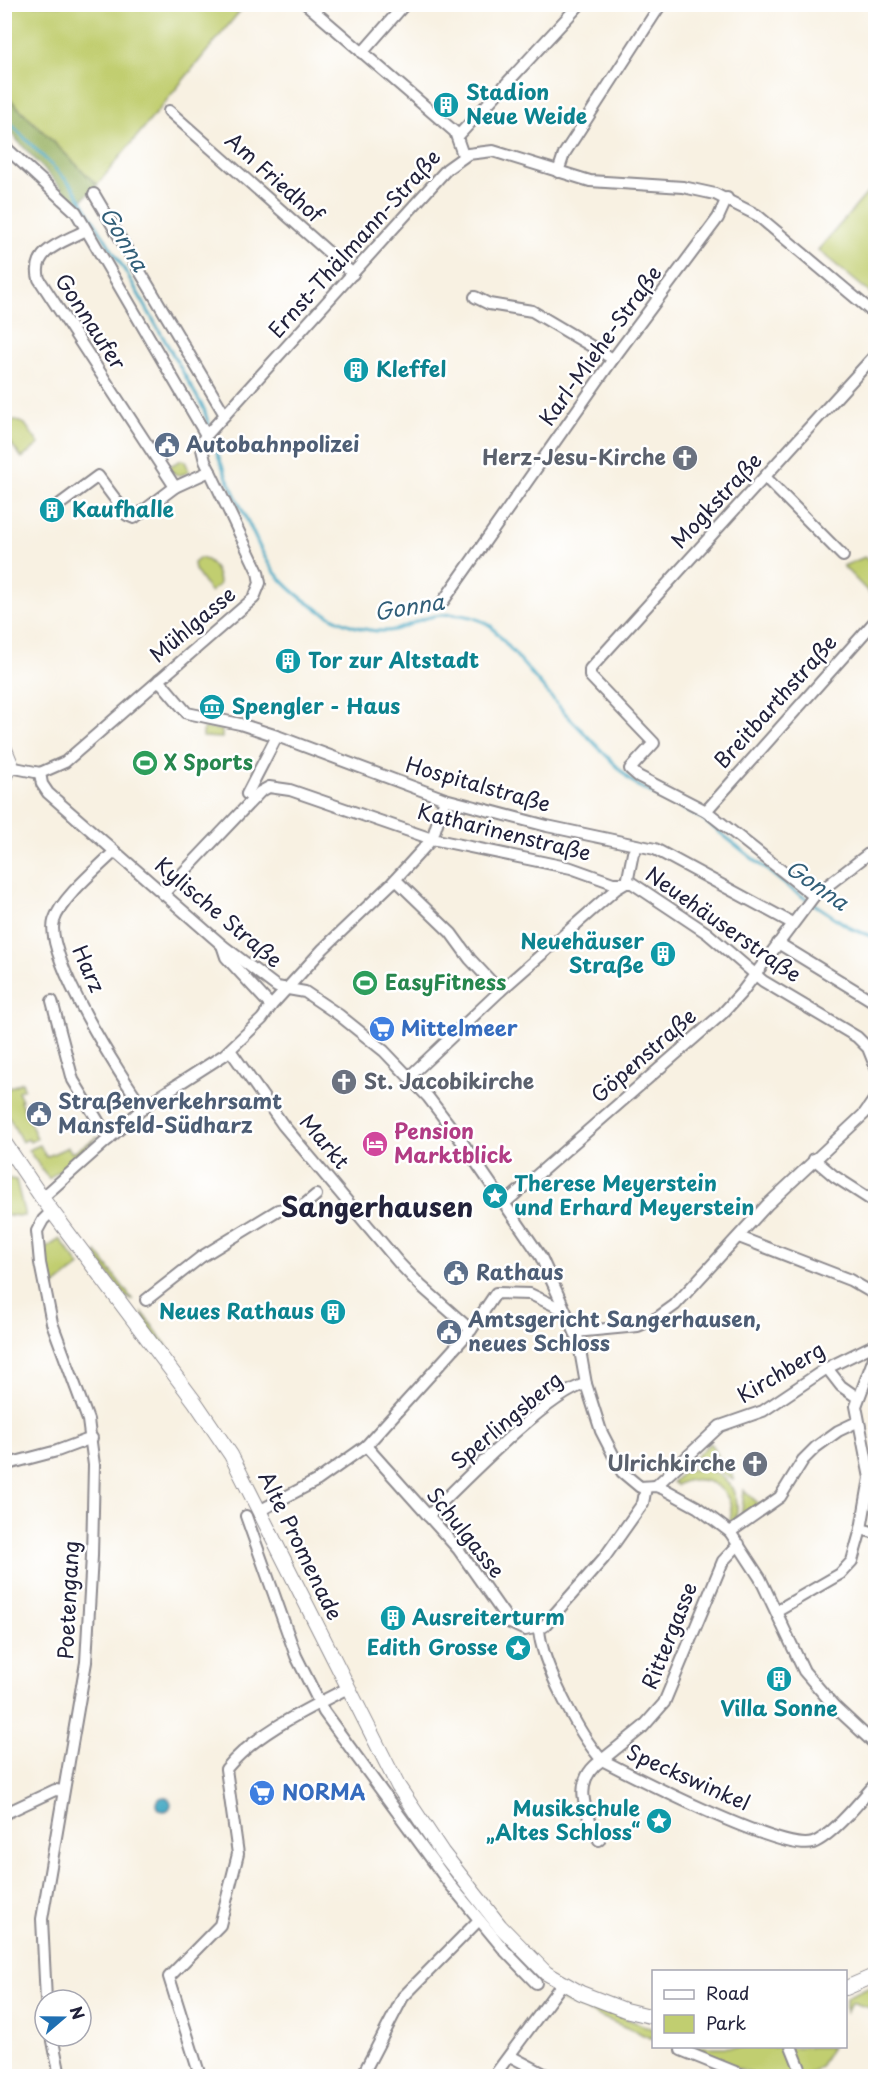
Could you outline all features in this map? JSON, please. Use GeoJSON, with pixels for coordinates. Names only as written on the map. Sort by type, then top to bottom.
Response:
{"type":"FeatureCollection","features":[{"type":"Feature","properties":{"kind":"main road"},"geometry":{"type":"LineString","coordinates":[[4,747],[10,756],[8,773]]}},
{"type":"Feature","properties":{"kind":"main road","name":"Alte Promenade"},"geometry":{"type":"LineString","coordinates":[[4,1142],[42,1198],[213,1427],[231,1455],[260,1510],[398,1786],[421,1824],[487,1911],[542,1978]]}},
{"type":"Feature","properties":{"kind":"main road"},"geometry":{"type":"LineString","coordinates":[[847,1988],[876,1975]]}},
{"type":"Feature","properties":{"kind":"main road"},"geometry":{"type":"LineString","coordinates":[[542,1978],[620,2008],[652,2016]]}},
{"type":"Feature","properties":{"kind":"street"},"geometry":{"type":"LineString","coordinates":[[306,4],[458,136],[464,155]]}},
{"type":"Feature","properties":{"kind":"street"},"geometry":{"type":"LineString","coordinates":[[362,53],[405,4]]}},
{"type":"Feature","properties":{"kind":"street"},"geometry":{"type":"LineString","coordinates":[[458,136],[580,4]]}},
{"type":"Feature","properties":{"kind":"street"},"geometry":{"type":"LineString","coordinates":[[558,172],[564,154],[661,4]]}},
{"type":"Feature","properties":{"kind":"street","name":"Am Friedhof"},"geometry":{"type":"LineString","coordinates":[[169,111],[353,273]]}},
{"type":"Feature","properties":{"kind":"street"},"geometry":{"type":"LineString","coordinates":[[4,147],[71,205],[207,434]]}},
{"type":"Feature","properties":{"kind":"street","name":"Ernst-Thälmann-Straße"},"geometry":{"type":"LineString","coordinates":[[207,434],[447,169],[464,155],[478,151],[497,152],[590,182],[683,187],[727,198],[757,215],[876,315]]}},
{"type":"Feature","properties":{"kind":"street"},"geometry":{"type":"LineString","coordinates":[[94,194],[225,415]]}},
{"type":"Feature","properties":{"kind":"street","name":"Karl-Miehe-Straße"},"geometry":{"type":"LineString","coordinates":[[442,603],[613,360],[718,218],[727,198]]}},
{"type":"Feature","properties":{"kind":"street","name":"Gonnaufer"},"geometry":{"type":"LineString","coordinates":[[86,230],[41,255],[36,266],[39,279],[175,487]]}},
{"type":"Feature","properties":{"kind":"street"},"geometry":{"type":"LineString","coordinates":[[475,297],[489,304],[532,311],[613,360]]}},
{"type":"Feature","properties":{"kind":"street","name":"Mogkstraße"},"geometry":{"type":"LineString","coordinates":[[706,811],[638,776],[630,769],[654,743],[590,676],[593,664],[766,478],[798,436],[876,354]]}},
{"type":"Feature","properties":{"kind":"street","name":"Mühlgasse"},"geometry":{"type":"LineString","coordinates":[[40,773],[64,762],[246,606],[259,588],[258,572],[210,471],[202,449],[207,434]]}},
{"type":"Feature","properties":{"kind":"street"},"geometry":{"type":"LineString","coordinates":[[56,507],[98,476],[132,518],[175,487],[210,471]]}},
{"type":"Feature","properties":{"kind":"street"},"geometry":{"type":"LineString","coordinates":[[766,478],[843,556]]}},
{"type":"Feature","properties":{"kind":"street","name":"Breitbarthstraße"},"geometry":{"type":"LineString","coordinates":[[706,811],[876,620]]}},
{"type":"Feature","properties":{"kind":"street","name":"Hospitalstraße"},"geometry":{"type":"LineString","coordinates":[[159,680],[188,713],[240,724],[277,736],[445,799],[547,826],[655,849],[795,919]]}},
{"type":"Feature","properties":{"kind":"street"},"geometry":{"type":"LineString","coordinates":[[163,894],[253,799],[247,794],[277,736]]}},
{"type":"Feature","properties":{"kind":"street"},"geometry":{"type":"LineString","coordinates":[[8,773],[40,773]]}},
{"type":"Feature","properties":{"kind":"street","name":"Kylische Straße"},"geometry":{"type":"LineString","coordinates":[[40,773],[42,784],[48,793],[222,945],[270,982],[286,991],[298,989],[305,992],[352,1025],[410,1077],[460,1139],[541,1257],[575,1332],[586,1384],[600,1428],[621,1469],[633,1483],[651,1486],[697,1507],[730,1532],[776,1611],[804,1671],[834,1706],[876,1745]]}},
{"type":"Feature","properties":{"kind":"street","name":"Katharinenstraße"},"geometry":{"type":"LineString","coordinates":[[253,799],[269,787],[302,794],[432,839],[572,868],[613,883],[627,883]]}},
{"type":"Feature","properties":{"kind":"street"},"geometry":{"type":"LineString","coordinates":[[42,1198],[144,1108],[230,1050],[262,1019],[323,949],[396,880],[432,839],[445,799]]}},
{"type":"Feature","properties":{"kind":"street"},"geometry":{"type":"LineString","coordinates":[[706,811],[813,897]]}},
{"type":"Feature","properties":{"kind":"street"},"geometry":{"type":"LineString","coordinates":[[410,1077],[500,991],[616,889],[627,883],[633,854],[638,846]]}},
{"type":"Feature","properties":{"kind":"street","name":"Göpenstraße"},"geometry":{"type":"LineString","coordinates":[[504,1203],[723,1013],[755,975],[813,897],[876,848]]}},
{"type":"Feature","properties":{"kind":"street","name":"Harz"},"geometry":{"type":"LineString","coordinates":[[114,852],[60,910],[53,930],[61,960],[73,990],[122,1079],[144,1108]]}},
{"type":"Feature","properties":{"kind":"street"},"geometry":{"type":"LineString","coordinates":[[396,880],[451,933],[470,959],[500,991]]}},
{"type":"Feature","properties":{"kind":"street","name":"Neuehäuserstraße"},"geometry":{"type":"LineString","coordinates":[[627,883],[642,888],[707,933],[755,975],[857,1037],[868,1048],[876,1068]]}},
{"type":"Feature","properties":{"kind":"street"},"geometry":{"type":"LineString","coordinates":[[778,943],[876,1003]]}},
{"type":"Feature","properties":{"kind":"street"},"geometry":{"type":"LineString","coordinates":[[222,945],[226,957],[271,1006]]}},
{"type":"Feature","properties":{"kind":"street"},"geometry":{"type":"LineString","coordinates":[[52,1001],[73,1080],[109,1139]]}},
{"type":"Feature","properties":{"kind":"street","name":"Markt"},"geometry":{"type":"LineString","coordinates":[[230,1050],[283,1125],[399,1263],[421,1286],[471,1330]]}},
{"type":"Feature","properties":{"kind":"street"},"geometry":{"type":"LineString","coordinates":[[575,1332],[638,1326],[657,1318],[684,1298],[814,1159],[874,1103]]}},
{"type":"Feature","properties":{"kind":"street"},"geometry":{"type":"LineString","coordinates":[[814,1159],[834,1176],[876,1203]]}},
{"type":"Feature","properties":{"kind":"street"},"geometry":{"type":"LineString","coordinates":[[146,1300],[201,1257],[278,1210],[304,1205],[315,1195]]}},
{"type":"Feature","properties":{"kind":"street","name":"Poetengang"},"geometry":{"type":"LineString","coordinates":[[45,1988],[42,1918],[79,1707],[87,1643],[93,1529],[92,1438],[85,1412],[52,1323],[36,1239],[43,1220],[52,1211]]}},
{"type":"Feature","properties":{"kind":"street"},"geometry":{"type":"LineString","coordinates":[[739,1237],[850,1280],[876,1295]]}},
{"type":"Feature","properties":{"kind":"street"},"geometry":{"type":"LineString","coordinates":[[260,1510],[318,1480],[366,1446],[471,1330],[496,1293],[530,1294],[564,1310]]}},
{"type":"Feature","properties":{"kind":"street"},"geometry":{"type":"LineString","coordinates":[[776,1611],[847,1569],[861,1529],[870,1471],[858,1422],[858,1398],[874,1364],[876,1344]]}},
{"type":"Feature","properties":{"kind":"street","name":"Kirchberg"},"geometry":{"type":"LineString","coordinates":[[651,1486],[720,1426],[763,1411],[827,1368],[876,1344]]}},
{"type":"Feature","properties":{"kind":"street"},"geometry":{"type":"LineString","coordinates":[[827,1368],[841,1386],[858,1398]]}},
{"type":"Feature","properties":{"kind":"street","name":"Sperlingsberg"},"geometry":{"type":"LineString","coordinates":[[428,1516],[544,1409],[573,1389],[586,1384]]}},
{"type":"Feature","properties":{"kind":"street"},"geometry":{"type":"LineString","coordinates":[[730,1532],[780,1497],[803,1460],[816,1447],[838,1431],[858,1422]]}},
{"type":"Feature","properties":{"kind":"street"},"geometry":{"type":"LineString","coordinates":[[4,1466],[92,1438]]}},
{"type":"Feature","properties":{"kind":"street","name":"Schulgasse"},"geometry":{"type":"LineString","coordinates":[[366,1446],[458,1549],[510,1623],[525,1630],[539,1629]]}},
{"type":"Feature","properties":{"kind":"street"},"geometry":{"type":"LineString","coordinates":[[602,1760],[591,1748],[549,1667],[540,1646],[539,1629],[566,1602],[616,1543],[643,1503],[651,1486]]}},
{"type":"Feature","properties":{"kind":"street","name":"Alte Promenade"},"geometry":{"type":"LineString","coordinates":[[246,1516],[290,1642],[319,1703],[343,1740],[478,1921],[542,1978]]}},
{"type":"Feature","properties":{"kind":"street"},"geometry":{"type":"LineString","coordinates":[[861,1529],[876,1533]]}},
{"type":"Feature","properties":{"kind":"street","name":"Rittergasse"},"geometry":{"type":"LineString","coordinates":[[599,1840],[584,1805],[583,1792],[589,1772],[643,1727],[664,1704],[723,1561],[739,1544]]}},
{"type":"Feature","properties":{"kind":"street"},"geometry":{"type":"LineString","coordinates":[[200,2076],[170,1977],[220,1925],[238,1854],[226,1769],[241,1753],[319,1703],[348,1688]]}},
{"type":"Feature","properties":{"kind":"street","name":"Speckswinkel"},"geometry":{"type":"LineString","coordinates":[[602,1760],[713,1815],[800,1844],[820,1839],[876,1783]]}},
{"type":"Feature","properties":{"kind":"street"},"geometry":{"type":"LineString","coordinates":[[4,1814],[55,1790],[63,1791]]}},
{"type":"Feature","properties":{"kind":"street"},"geometry":{"type":"LineString","coordinates":[[362,2076],[403,1997],[478,1921]]}},
{"type":"Feature","properties":{"kind":"street"},"geometry":{"type":"LineString","coordinates":[[494,2076],[562,1984]]}},
{"type":"Feature","properties":{"kind":"street"},"geometry":{"type":"LineString","coordinates":[[54,2048],[60,2076]]}},
{"type":"Feature","properties":{"kind":"street"},"geometry":{"type":"LineString","coordinates":[[791,2048],[803,2076]]}},
{"type":"Feature","properties":{"kind":"street"},"geometry":{"type":"LineString","coordinates":[[681,2050],[745,2076]]}},
{"type":"Feature","properties":{"kind":"street"},"geometry":{"type":"LineString","coordinates":[[510,2056],[548,2076]]}},
{"type":"Feature","properties":{"kind":"green space"},"geometry":{"type":"Polygon","coordinates":[[[4,5],[245,5],[97,185],[5,94],[4,5]]]}},
{"type":"Feature","properties":{"kind":"green space"},"geometry":{"type":"Polygon","coordinates":[[[4,94],[97,185],[77,205],[5,127],[4,94]]]}},
{"type":"Feature","properties":{"kind":"green space"},"geometry":{"type":"Polygon","coordinates":[[[870,190],[875,199],[875,297],[818,250],[870,190]]]}},
{"type":"Feature","properties":{"kind":"green space"},"geometry":{"type":"Polygon","coordinates":[[[14,420],[25,424],[39,444],[22,458],[5,436],[5,429],[14,420]]]}},
{"type":"Feature","properties":{"kind":"green space"},"geometry":{"type":"Polygon","coordinates":[[[181,460],[185,461],[189,471],[177,475],[168,467],[181,460]]]}},
{"type":"Feature","properties":{"kind":"green space"},"geometry":{"type":"Polygon","coordinates":[[[865,557],[875,568],[874,598],[843,566],[865,557]]]}},
{"type":"Feature","properties":{"kind":"green space"},"geometry":{"type":"Polygon","coordinates":[[[200,558],[208,561],[214,567],[218,576],[219,585],[210,592],[195,570],[194,563],[200,558]]]}},
{"type":"Feature","properties":{"kind":"green space"},"geometry":{"type":"Polygon","coordinates":[[[203,728],[222,730],[222,738],[203,737],[203,728]]]}},
{"type":"Feature","properties":{"kind":"green space"},"geometry":{"type":"Polygon","coordinates":[[[22,1082],[24,1088],[18,1091],[22,1100],[20,1101],[37,1138],[30,1142],[28,1139],[22,1142],[5,1109],[5,1090],[22,1082]]]}},
{"type":"Feature","properties":{"kind":"green space"},"geometry":{"type":"Polygon","coordinates":[[[98,1137],[49,1179],[28,1150],[40,1145],[46,1157],[68,1147],[72,1153],[98,1137]]]}},
{"type":"Feature","properties":{"kind":"green space"},"geometry":{"type":"Polygon","coordinates":[[[5,1178],[16,1180],[25,1216],[5,1215],[5,1178]]]}},
{"type":"Feature","properties":{"kind":"green space"},"geometry":{"type":"Polygon","coordinates":[[[60,1239],[80,1266],[50,1290],[43,1250],[60,1239]]]}},
{"type":"Feature","properties":{"kind":"green space"},"geometry":{"type":"Polygon","coordinates":[[[97,1252],[132,1299],[126,1297],[95,1256],[97,1252]]]}},
{"type":"Feature","properties":{"kind":"green space"},"geometry":{"type":"Polygon","coordinates":[[[143,1313],[167,1346],[160,1346],[154,1339],[143,1313]]]}},
{"type":"Feature","properties":{"kind":"green space"},"geometry":{"type":"Polygon","coordinates":[[[710,1443],[718,1455],[706,1463],[687,1465],[710,1443]]]}},
{"type":"Feature","properties":{"kind":"green space"},"geometry":{"type":"Polygon","coordinates":[[[720,1459],[733,1476],[733,1480],[711,1466],[720,1459]]]}},
{"type":"Feature","properties":{"kind":"green space"},"geometry":{"type":"Polygon","coordinates":[[[705,1469],[722,1477],[733,1489],[737,1505],[734,1524],[730,1521],[729,1500],[716,1485],[697,1480],[677,1485],[673,1482],[685,1470],[705,1469]]]}},
{"type":"Feature","properties":{"kind":"green space"},"geometry":{"type":"Polygon","coordinates":[[[744,1490],[761,1506],[741,1520],[744,1490]]]}},
{"type":"Feature","properties":{"kind":"green space"},"geometry":{"type":"Polygon","coordinates":[[[875,1984],[875,2010],[851,2002],[847,2012],[847,1997],[875,1984]]]}},
{"type":"Feature","properties":{"kind":"green space"},"geometry":{"type":"Polygon","coordinates":[[[568,1996],[652,2029],[652,2039],[561,2000],[568,1996]]]}},
{"type":"Feature","properties":{"kind":"green space"},"geometry":{"type":"Polygon","coordinates":[[[677,2048],[831,2048],[821,2065],[808,2076],[758,2076],[677,2048]]]}},
{"type":"Feature","properties":{"kind":"water"},"geometry":{"type":"Polygon","coordinates":[[[164,1797],[169,1799],[171,1804],[169,1809],[164,1811],[159,1809],[157,1804],[159,1799],[164,1797]]]}},
{"type":"Feature","properties":{"kind":"waterway","name":"Gonna"},"geometry":{"type":"LineString","coordinates":[[4,117],[73,187],[127,274],[204,409],[209,426]]}},
{"type":"Feature","properties":{"kind":"waterway","name":"Gonna"},"geometry":{"type":"LineString","coordinates":[[211,433],[228,480],[260,549],[273,570],[295,593],[340,621],[372,630],[395,630],[436,615],[446,614],[473,617],[491,626],[563,711],[629,779],[640,787],[703,819],[791,889],[852,929],[876,938]]}},
{"type":"Feature","properties":{"kind":"place","name":"Stadion Neue Weide"},"geometry":{"type":"Point","coordinates":[446,105]}},
{"type":"Feature","properties":{"kind":"place","name":"Kleffel"},"geometry":{"type":"Point","coordinates":[356,370]}},
{"type":"Feature","properties":{"kind":"place","name":"Autobahnpolizei"},"geometry":{"type":"Point","coordinates":[167,445]}},
{"type":"Feature","properties":{"kind":"place","name":"Herz-Jesu-Kirche"},"geometry":{"type":"Point","coordinates":[685,458]}},
{"type":"Feature","properties":{"kind":"place","name":"Kaufhalle"},"geometry":{"type":"Point","coordinates":[52,510]}},
{"type":"Feature","properties":{"kind":"place","name":"Tor zur Altstadt"},"geometry":{"type":"Point","coordinates":[288,661]}},
{"type":"Feature","properties":{"kind":"place","name":"Spengler - Haus"},"geometry":{"type":"Point","coordinates":[212,707]}},
{"type":"Feature","properties":{"kind":"place","name":"X Sports"},"geometry":{"type":"Point","coordinates":[145,763]}},
{"type":"Feature","properties":{"kind":"place","name":"Neuehäuser Straße"},"geometry":{"type":"Point","coordinates":[663,954]}},
{"type":"Feature","properties":{"kind":"place","name":"EasyFitness"},"geometry":{"type":"Point","coordinates":[365,983]}},
{"type":"Feature","properties":{"kind":"place","name":"Mittelmeer"},"geometry":{"type":"Point","coordinates":[382,1029]}},
{"type":"Feature","properties":{"kind":"place","name":"St. Jacobikirche"},"geometry":{"type":"Point","coordinates":[344,1082]}},
{"type":"Feature","properties":{"kind":"place","name":"Straßenverkehrsamt Mansfeld-Südharz"},"geometry":{"type":"Point","coordinates":[39,1114]}},
{"type":"Feature","properties":{"kind":"place","name":"Pension Marktblick"},"geometry":{"type":"Point","coordinates":[375,1144]}},
{"type":"Feature","properties":{"kind":"place","name":"Therese Meyerstein und Erhard Meyerstein"},"geometry":{"type":"Point","coordinates":[495,1196]}},
{"type":"Feature","properties":{"kind":"place","name":"Rathaus"},"geometry":{"type":"Point","coordinates":[456,1273]}},
{"type":"Feature","properties":{"kind":"place","name":"Neues Rathaus"},"geometry":{"type":"Point","coordinates":[333,1312]}},
{"type":"Feature","properties":{"kind":"place","name":"Amtsgericht Sangerhausen, neues Schloss"},"geometry":{"type":"Point","coordinates":[449,1332]}},
{"type":"Feature","properties":{"kind":"place","name":"Ulrichkirche"},"geometry":{"type":"Point","coordinates":[755,1464]}},
{"type":"Feature","properties":{"kind":"place","name":"Ausreiterturm"},"geometry":{"type":"Point","coordinates":[393,1618]}},
{"type":"Feature","properties":{"kind":"place","name":"Edith Grosse"},"geometry":{"type":"Point","coordinates":[518,1648]}},
{"type":"Feature","properties":{"kind":"place","name":"Villa Sonne"},"geometry":{"type":"Point","coordinates":[779,1679]}},
{"type":"Feature","properties":{"kind":"place","name":"NORMA"},"geometry":{"type":"Point","coordinates":[262,1793]}},
{"type":"Feature","properties":{"kind":"place","name":"Musikschule „Altes Schloss“"},"geometry":{"type":"Point","coordinates":[659,1821]}},
{"type":"Feature","properties":{"kind":"district","name":"Sangerhausen"},"geometry":{"type":"Point","coordinates":[377,1208]}}]}
